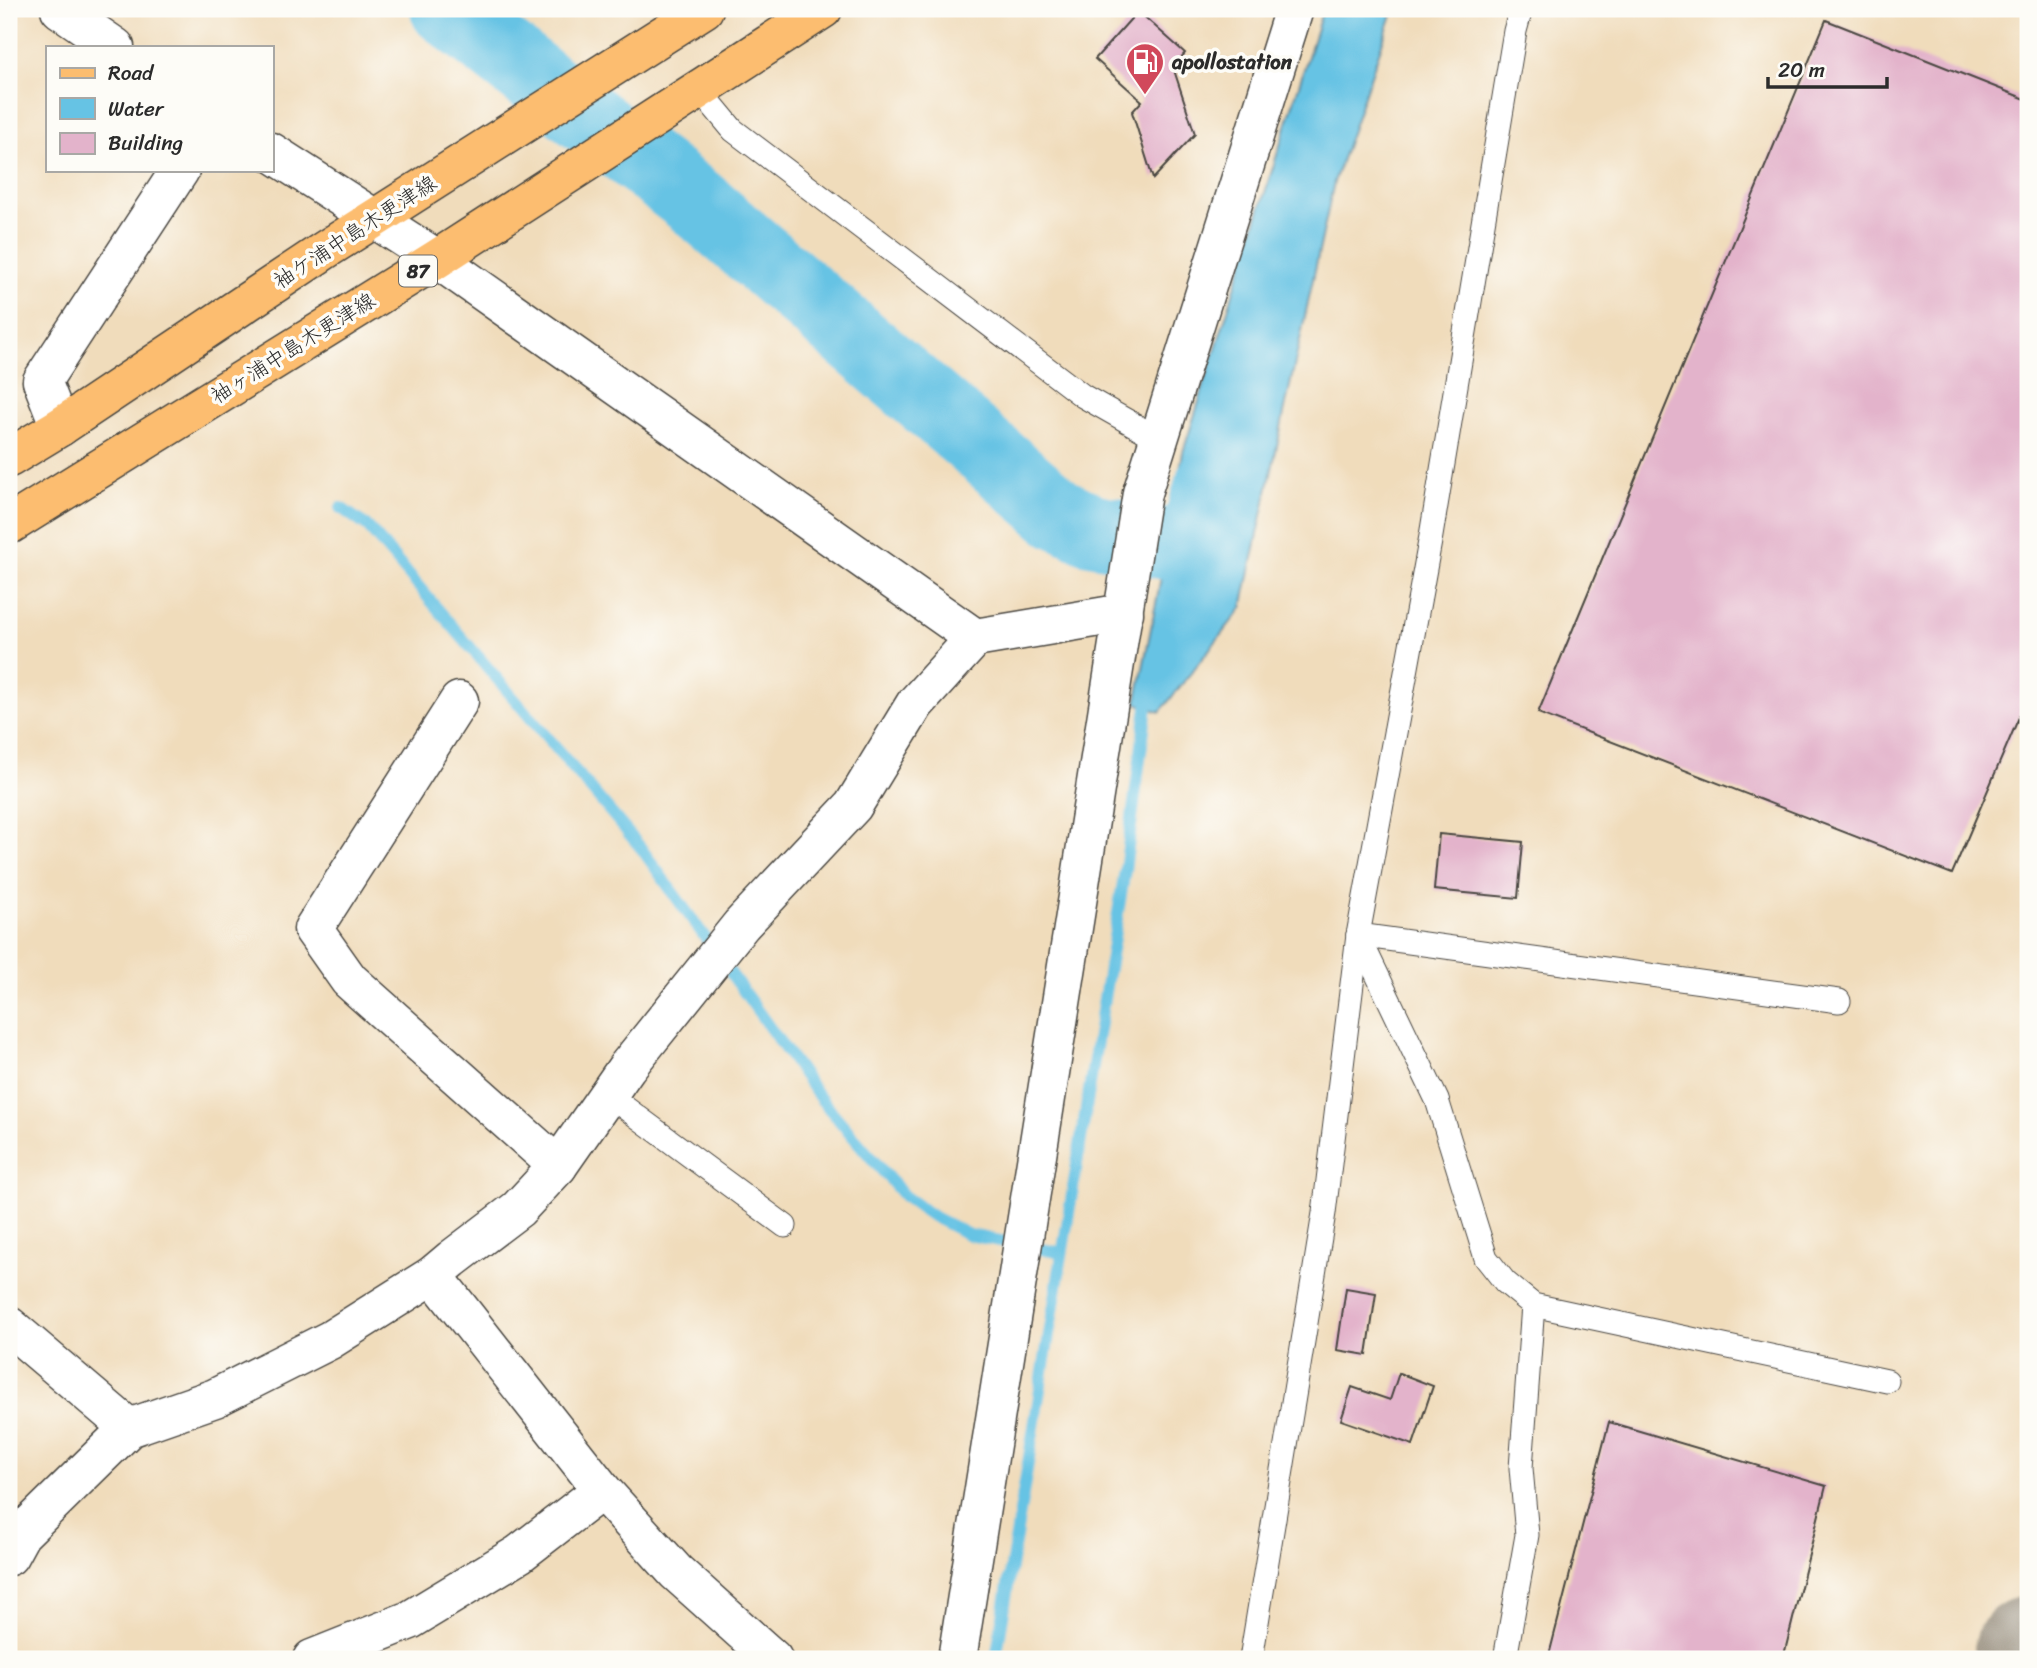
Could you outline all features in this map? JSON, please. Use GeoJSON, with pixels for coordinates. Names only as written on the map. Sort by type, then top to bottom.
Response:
{"type":"FeatureCollection","features":[{"type":"Feature","properties":{"kind":"main road","name":"袖ケ浦中島木更津線"},"geometry":{"type":"LineString","coordinates":[[9,458],[60,427],[374,218],[704,9]]}},
{"type":"Feature","properties":{"kind":"main road","name":"袖ヶ浦中島木更津線"},"geometry":{"type":"LineString","coordinates":[[9,525],[437,259],[823,9]]}},
{"type":"Feature","properties":{"kind":"street"},"geometry":{"type":"LineString","coordinates":[[60,9],[114,46]]}},
{"type":"Feature","properties":{"kind":"street"},"geometry":{"type":"LineString","coordinates":[[957,1659],[1142,493],[1294,9]]}},
{"type":"Feature","properties":{"kind":"street"},"geometry":{"type":"LineString","coordinates":[[273,153],[437,259],[975,638]]}},
{"type":"Feature","properties":{"kind":"street"},"geometry":{"type":"LineString","coordinates":[[60,427],[42,381],[179,172]]}},
{"type":"Feature","properties":{"kind":"street"},"geometry":{"type":"LineString","coordinates":[[9,1556],[21,1534],[129,1428],[215,1398],[330,1340],[433,1275],[518,1209],[558,1166],[627,1067],[741,925],[853,806],[915,705],[975,638],[1124,613]]}},
{"type":"Feature","properties":{"kind":"street"},"geometry":{"type":"LineString","coordinates":[[459,701],[313,929],[349,980],[558,1166]]}},
{"type":"Feature","properties":{"kind":"street"},"geometry":{"type":"LineString","coordinates":[[433,1275],[602,1490],[676,1573],[773,1659]]}},
{"type":"Feature","properties":{"kind":"street"},"geometry":{"type":"LineString","coordinates":[[9,1326],[129,1428]]}},
{"type":"Feature","properties":{"kind":"street"},"geometry":{"type":"LineString","coordinates":[[312,1659],[410,1620],[519,1555],[602,1490]]}},
{"type":"Feature","properties":{"kind":"lane"},"geometry":{"type":"LineString","coordinates":[[1251,1659],[1324,1213],[1358,935],[1431,536],[1515,31],[1521,9]]}},
{"type":"Feature","properties":{"kind":"lane"},"geometry":{"type":"LineString","coordinates":[[699,89],[733,130],[1050,372],[1083,396],[1159,439]]}},
{"type":"Feature","properties":{"kind":"lane"},"geometry":{"type":"LineString","coordinates":[[1358,935],[1839,1002]]}},
{"type":"Feature","properties":{"kind":"lane"},"geometry":{"type":"LineString","coordinates":[[1358,935],[1437,1100],[1486,1258],[1505,1282],[1532,1305],[1887,1381]]}},
{"type":"Feature","properties":{"kind":"lane"},"geometry":{"type":"LineString","coordinates":[[608,1095],[785,1226]]}},
{"type":"Feature","properties":{"kind":"lane"},"geometry":{"type":"LineString","coordinates":[[1505,1659],[1527,1535],[1521,1468],[1532,1305]]}},
{"type":"Feature","properties":{"kind":"water"},"geometry":{"type":"Polygon","coordinates":[[[1323,9],[1394,9],[1334,182],[1242,608],[1160,712],[1136,703],[1183,452],[1323,9]]]}},
{"type":"Feature","properties":{"kind":"building"},"geometry":{"type":"Polygon","coordinates":[[[1138,11],[1185,53],[1173,67],[1195,134],[1153,179],[1132,112],[1142,101],[1095,59],[1138,11]]]}},
{"type":"Feature","properties":{"kind":"building"},"geometry":{"type":"Polygon","coordinates":[[[1826,20],[2028,100],[2028,696],[1952,874],[1538,713],[1826,20]]]}},
{"type":"Feature","properties":{"kind":"building"},"geometry":{"type":"Polygon","coordinates":[[[1439,834],[1523,842],[1518,898],[1434,890],[1439,834]]]}},
{"type":"Feature","properties":{"kind":"building"},"geometry":{"type":"Polygon","coordinates":[[[1346,1288],[1376,1293],[1367,1355],[1337,1350],[1346,1288]]]}},
{"type":"Feature","properties":{"kind":"building"},"geometry":{"type":"Polygon","coordinates":[[[1399,1373],[1433,1386],[1413,1445],[1341,1420],[1352,1387],[1390,1400],[1399,1373]]]}},
{"type":"Feature","properties":{"kind":"building"},"geometry":{"type":"Polygon","coordinates":[[[1609,1422],[1826,1486],[1783,1659],[1548,1659],[1609,1422]]]}},
{"type":"Feature","properties":{"kind":"waterway"},"geometry":{"type":"LineString","coordinates":[[446,9],[697,203],[1058,513],[1091,529],[1191,549],[1213,480]]}},
{"type":"Feature","properties":{"kind":"waterway"},"geometry":{"type":"LineString","coordinates":[[341,508],[368,527],[641,848],[820,1098],[904,1196],[934,1217],[969,1235],[1062,1253]]}},
{"type":"Feature","properties":{"kind":"waterway"},"geometry":{"type":"LineString","coordinates":[[996,1659],[1125,870],[1147,707]]}},
{"type":"Feature","properties":{"kind":"taxiway"},"geometry":{"type":"LineString","coordinates":[[2026,1659],[2028,1650]]}},
{"type":"Feature","properties":{"kind":"place","name":"apollostation"},"geometry":{"type":"Point","coordinates":[1145,96]}}]}
